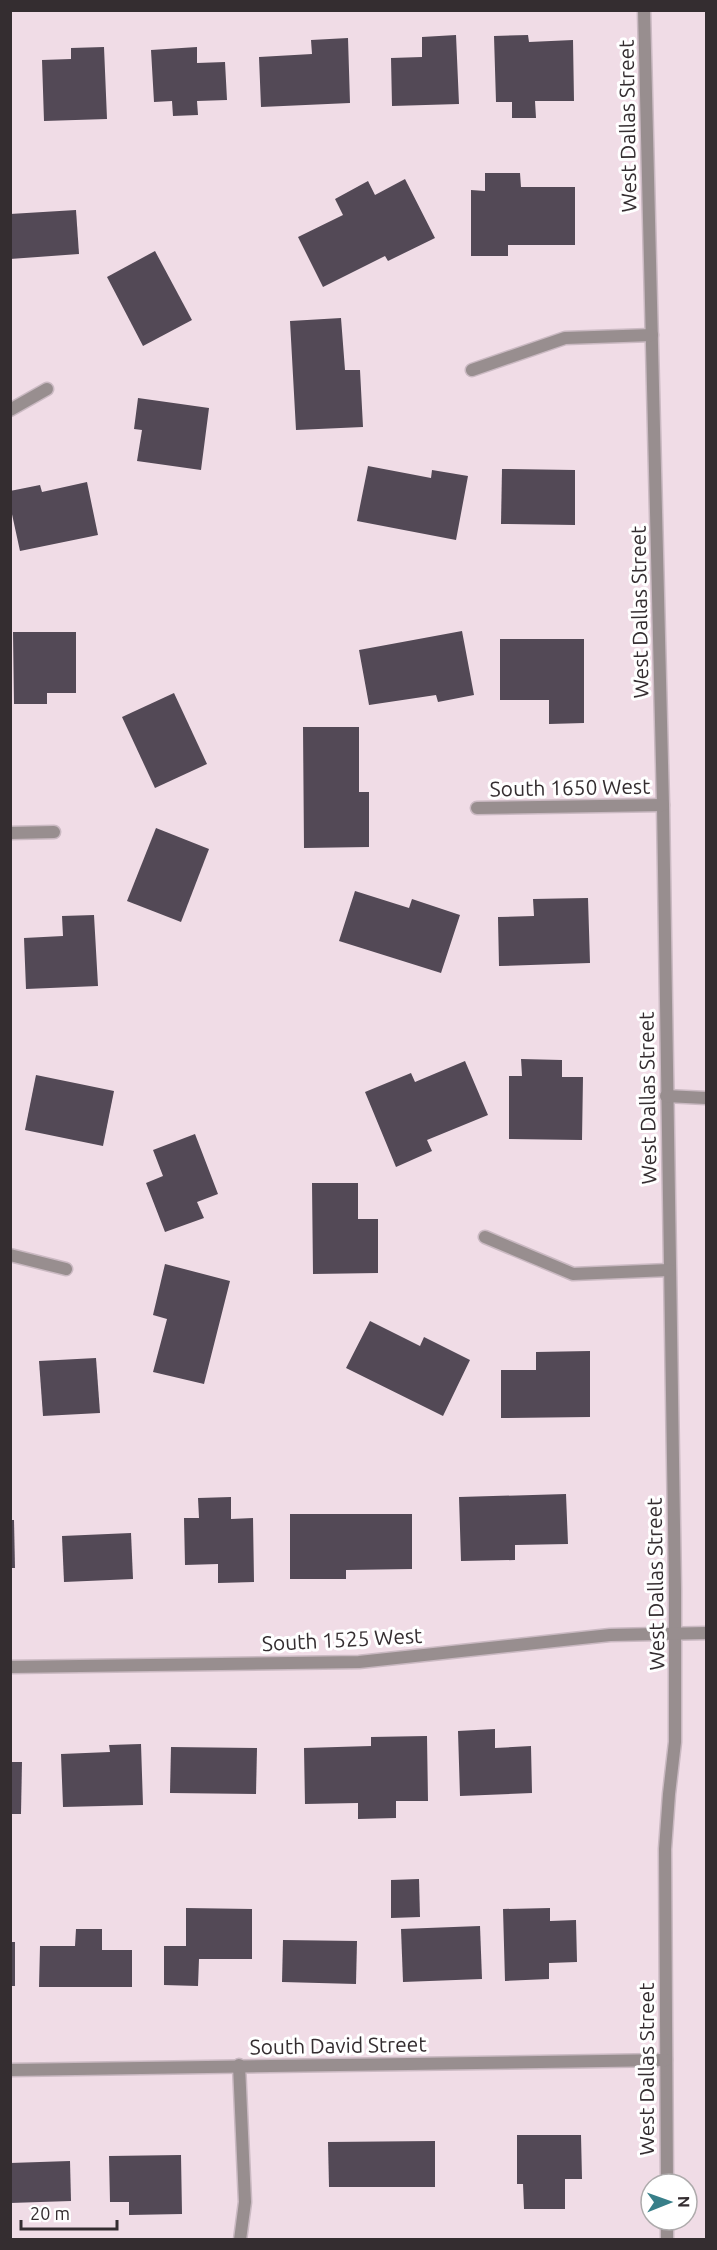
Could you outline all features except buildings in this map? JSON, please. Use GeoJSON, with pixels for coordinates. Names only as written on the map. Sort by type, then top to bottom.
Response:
{"type":"FeatureCollection","features":[{"type":"Feature","properties":{"kind":"street","name":"West Dallas Street"},"geometry":{"type":"LineString","coordinates":[[644,10],[663,805],[675,1633],[675,1742],[665,1849],[667,2172]]}},
{"type":"Feature","properties":{"kind":"street"},"geometry":{"type":"LineString","coordinates":[[472,370],[564,338],[652,335]]}},
{"type":"Feature","properties":{"kind":"street"},"geometry":{"type":"LineString","coordinates":[[10,410],[47,389]]}},
{"type":"Feature","properties":{"kind":"street","name":"South 1650 West"},"geometry":{"type":"LineString","coordinates":[[477,808],[663,805]]}},
{"type":"Feature","properties":{"kind":"street"},"geometry":{"type":"LineString","coordinates":[[10,833],[54,832]]}},
{"type":"Feature","properties":{"kind":"street"},"geometry":{"type":"LineString","coordinates":[[666,1096],[706,1098]]}},
{"type":"Feature","properties":{"kind":"street"},"geometry":{"type":"LineString","coordinates":[[485,1237],[573,1274],[669,1270]]}},
{"type":"Feature","properties":{"kind":"street"},"geometry":{"type":"LineString","coordinates":[[10,1255],[66,1269]]}},
{"type":"Feature","properties":{"kind":"street","name":"South 1525 West"},"geometry":{"type":"LineString","coordinates":[[10,1667],[359,1662],[610,1635],[706,1633]]}},
{"type":"Feature","properties":{"kind":"street","name":"South David Street"},"geometry":{"type":"LineString","coordinates":[[10,2070],[666,2060]]}},
{"type":"Feature","properties":{"kind":"street"},"geometry":{"type":"LineString","coordinates":[[239,2065],[245,2202],[240,2240]]}}]}
